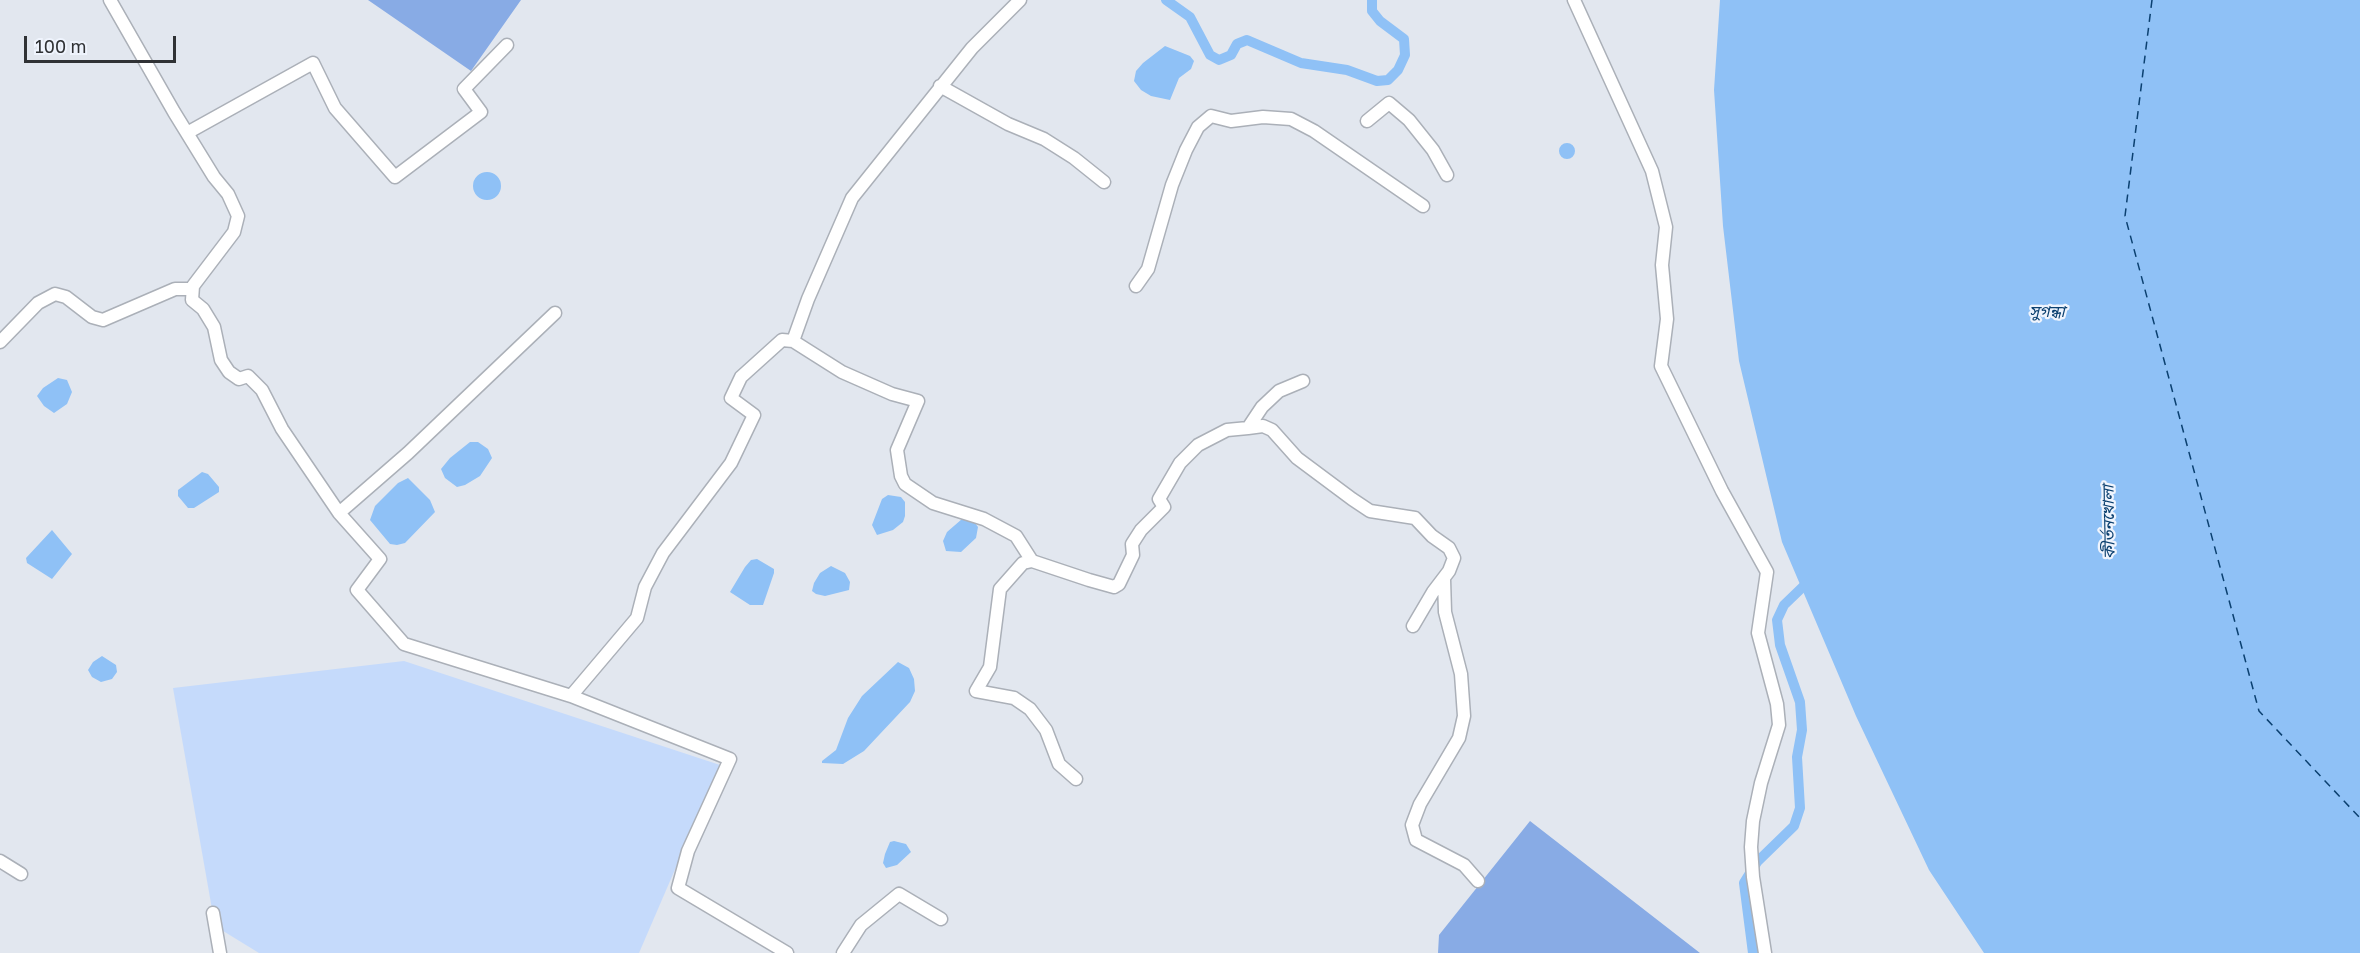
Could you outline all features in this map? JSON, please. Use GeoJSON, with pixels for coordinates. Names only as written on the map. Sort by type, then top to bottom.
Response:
{"type":"FeatureCollection","features":[{"type":"Feature","properties":{"kind":"street"},"geometry":{"type":"LineString","coordinates":[[110,0],[187,133],[214,177],[228,194],[238,216],[234,231],[197,279],[192,289],[192,300],[203,309],[214,327],[221,360],[238,379],[248,376],[262,390],[282,429],[339,513],[380,559],[357,590],[404,644],[571,696],[730,759],[688,851],[678,888],[787,953]]}},
{"type":"Feature","properties":{"kind":"street"},"geometry":{"type":"LineString","coordinates":[[793,341],[808,299],[852,198],[972,48],[1020,0]]}},
{"type":"Feature","properties":{"kind":"street"},"geometry":{"type":"LineString","coordinates":[[1574,0],[1652,171],[1666,227],[1662,265],[1667,319],[1661,366],[1722,491],[1767,572],[1758,633],[1777,704],[1779,725],[1761,783],[1753,821],[1751,847],[1753,877],[1765,953]]}},
{"type":"Feature","properties":{"kind":"street"},"geometry":{"type":"LineString","coordinates":[[187,133],[313,63],[335,108],[394,177],[481,112],[464,89],[507,45]]}},
{"type":"Feature","properties":{"kind":"street"},"geometry":{"type":"LineString","coordinates":[[940,86],[1008,124],[1044,139],[1074,158],[1104,183]]}},
{"type":"Feature","properties":{"kind":"street"},"geometry":{"type":"LineString","coordinates":[[1367,121],[1389,103],[1409,120],[1434,150],[1447,175]]}},
{"type":"Feature","properties":{"kind":"street"},"geometry":{"type":"LineString","coordinates":[[1136,286],[1148,269],[1172,185],[1185,150],[1197,127],[1212,116],[1231,121],[1263,117],[1291,119],[1314,131],[1423,206]]}},
{"type":"Feature","properties":{"kind":"street"},"geometry":{"type":"LineString","coordinates":[[0,342],[32,308],[55,294],[66,297],[92,317],[103,320],[175,289],[192,289]]}},
{"type":"Feature","properties":{"kind":"street"},"geometry":{"type":"LineString","coordinates":[[339,513],[408,453],[555,313]]}},
{"type":"Feature","properties":{"kind":"street"},"geometry":{"type":"LineString","coordinates":[[571,696],[637,618],[645,587],[663,554],[731,463],[754,416],[731,398],[741,377],[782,340],[793,341],[842,372],[892,394],[918,401],[897,450],[905,484],[933,503],[984,519],[1016,536],[1032,561]]}},
{"type":"Feature","properties":{"kind":"street"},"geometry":{"type":"LineString","coordinates":[[1248,428],[1262,407],[1279,391],[1303,381]]}},
{"type":"Feature","properties":{"kind":"street"},"geometry":{"type":"LineString","coordinates":[[1076,779],[1059,764],[1046,730],[1030,709],[1014,698],[976,691],[990,667],[1000,590],[1023,563],[1032,561],[1097,583],[1114,587],[1119,584],[1134,555],[1132,544],[1141,530],[1164,507],[1160,499],[1180,463],[1198,445],[1227,430],[1263,426],[1272,430],[1297,458],[1370,511],[1415,518],[1432,536],[1449,548],[1454,558],[1444,579],[1413,626]]}},
{"type":"Feature","properties":{"kind":"street"},"geometry":{"type":"LineString","coordinates":[[1444,579],[1445,612],[1462,683],[1464,716],[1459,738],[1420,804],[1412,825],[1416,840],[1464,865],[1478,881]]}},
{"type":"Feature","properties":{"kind":"street"},"geometry":{"type":"LineString","coordinates":[[0,861],[21,874]]}},
{"type":"Feature","properties":{"kind":"street"},"geometry":{"type":"LineString","coordinates":[[843,953],[861,926],[899,894],[941,919]]}},
{"type":"Feature","properties":{"kind":"street"},"geometry":{"type":"LineString","coordinates":[[213,913],[220,953]]}},
{"type":"Feature","properties":{"kind":"shaded area"},"geometry":{"type":"Polygon","coordinates":[[[368,0],[521,0],[471,71],[368,0]]]}},
{"type":"Feature","properties":{"kind":"shaded area"},"geometry":{"type":"Polygon","coordinates":[[[404,661],[720,765],[639,953],[259,953],[215,926],[173,688],[404,661]]]}},
{"type":"Feature","properties":{"kind":"shaded area"},"geometry":{"type":"Polygon","coordinates":[[[1530,821],[1700,953],[1438,953],[1439,935],[1530,821]]]}},
{"type":"Feature","properties":{"kind":"water","name":"সুগন্ধা"},"geometry":{"type":"Polygon","coordinates":[[[1720,0],[2360,0],[2360,953],[1984,953],[1929,870],[1856,716],[1782,542],[1739,361],[1723,226],[1714,90],[1720,0]]]}},
{"type":"Feature","properties":{"kind":"water"},"geometry":{"type":"Polygon","coordinates":[[[1165,46],[1190,56],[1194,61],[1191,69],[1179,78],[1170,100],[1151,96],[1141,90],[1134,81],[1136,71],[1143,63],[1165,46]]]}},
{"type":"Feature","properties":{"kind":"water"},"geometry":{"type":"Polygon","coordinates":[[[1564,143],[1570,143],[1575,151],[1573,157],[1564,159],[1559,154],[1559,148],[1564,143]]]}},
{"type":"Feature","properties":{"kind":"water"},"geometry":{"type":"Polygon","coordinates":[[[487,172],[497,176],[501,186],[497,196],[487,200],[477,196],[473,186],[477,176],[487,172]]]}},
{"type":"Feature","properties":{"kind":"water"},"geometry":{"type":"Polygon","coordinates":[[[58,378],[67,380],[72,392],[67,404],[54,413],[44,406],[37,396],[43,388],[58,378]]]}},
{"type":"Feature","properties":{"kind":"water"},"geometry":{"type":"Polygon","coordinates":[[[470,442],[478,442],[488,449],[492,458],[480,476],[457,487],[445,478],[441,469],[450,458],[470,442]]]}},
{"type":"Feature","properties":{"kind":"water"},"geometry":{"type":"Polygon","coordinates":[[[202,472],[208,474],[219,487],[219,492],[194,508],[188,508],[178,496],[178,490],[202,472]]]}},
{"type":"Feature","properties":{"kind":"water"},"geometry":{"type":"Polygon","coordinates":[[[408,478],[430,500],[435,512],[405,543],[390,544],[370,520],[375,506],[398,483],[408,478]]]}},
{"type":"Feature","properties":{"kind":"water"},"geometry":{"type":"Polygon","coordinates":[[[888,495],[901,497],[905,502],[905,516],[903,522],[893,530],[877,535],[872,525],[882,499],[888,495]]]}},
{"type":"Feature","properties":{"kind":"water"},"geometry":{"type":"Polygon","coordinates":[[[962,519],[972,519],[978,527],[976,538],[961,552],[946,551],[943,541],[947,532],[962,519]]]}},
{"type":"Feature","properties":{"kind":"water"},"geometry":{"type":"Polygon","coordinates":[[[52,530],[72,554],[52,579],[27,563],[26,558],[52,530]]]}},
{"type":"Feature","properties":{"kind":"water"},"geometry":{"type":"Polygon","coordinates":[[[757,559],[774,569],[774,573],[763,605],[750,605],[730,592],[745,567],[751,560],[757,559]]]}},
{"type":"Feature","properties":{"kind":"water"},"geometry":{"type":"Polygon","coordinates":[[[831,566],[845,573],[850,582],[849,590],[825,596],[816,594],[812,591],[814,583],[820,573],[831,566]]]}},
{"type":"Feature","properties":{"kind":"water"},"geometry":{"type":"Polygon","coordinates":[[[102,656],[116,665],[117,672],[112,679],[101,682],[92,677],[88,670],[93,662],[102,656]]]}},
{"type":"Feature","properties":{"kind":"water"},"geometry":{"type":"Polygon","coordinates":[[[898,662],[909,668],[914,679],[915,691],[910,702],[864,751],[843,764],[822,763],[836,750],[848,718],[862,696],[898,662]]]}},
{"type":"Feature","properties":{"kind":"water"},"geometry":{"type":"Polygon","coordinates":[[[890,842],[906,844],[911,852],[897,865],[886,868],[883,863],[885,854],[890,842]]]}},
{"type":"Feature","properties":{"kind":"waterway"},"geometry":{"type":"LineString","coordinates":[[1166,0],[1190,17],[1210,55],[1219,60],[1231,55],[1237,44],[1247,40],[1301,63],[1347,70],[1377,81],[1388,80],[1398,70],[1405,55],[1404,39],[1380,21],[1372,11],[1372,0]]}},
{"type":"Feature","properties":{"kind":"waterway"},"geometry":{"type":"LineString","coordinates":[[1753,953],[1744,883],[1757,862],[1794,826],[1800,808],[1797,757],[1802,730],[1800,702],[1780,645],[1777,620],[1784,605],[1811,579]]}},
{"type":"Feature","properties":{"kind":"ferry route"},"geometry":{"type":"LineString","coordinates":[[2152,0],[2125,216],[2259,711],[2360,818]]}},
{"type":"Feature","properties":{"kind":"water label","name":"কীর্তনখোলা"},"geometry":{"type":"Point","coordinates":[2109,522]}}]}
